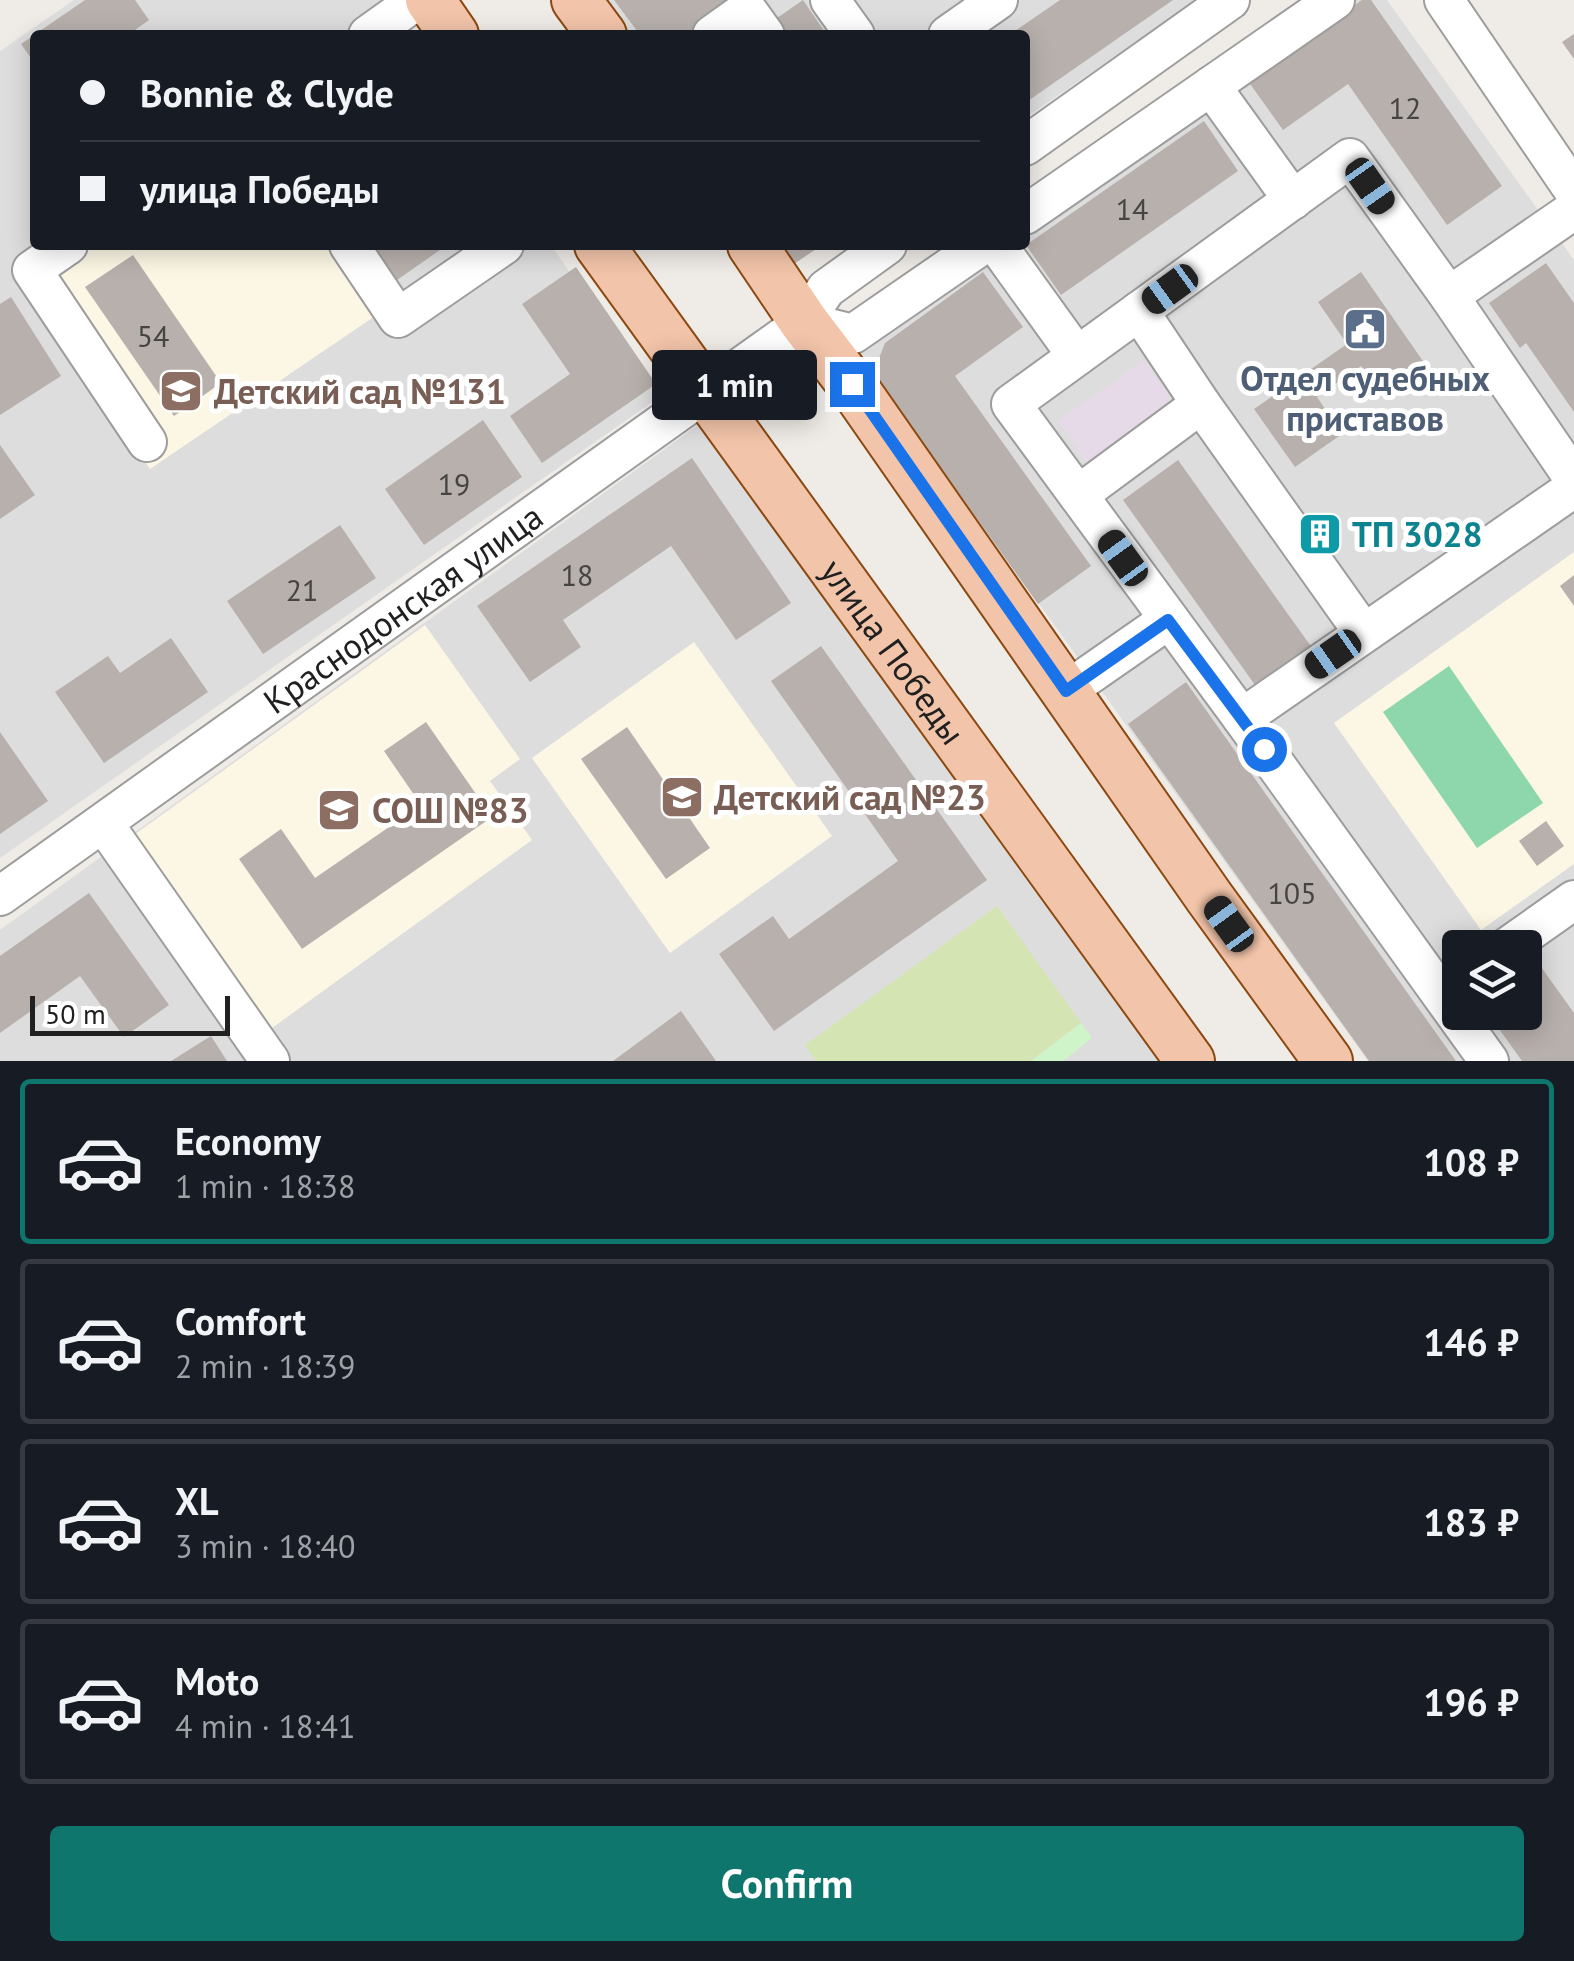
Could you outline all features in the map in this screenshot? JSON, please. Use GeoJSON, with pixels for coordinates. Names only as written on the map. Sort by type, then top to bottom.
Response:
{"type":"FeatureCollection","features":[{"type":"Feature","properties":{"kind":"main road"},"geometry":{"type":"LineString","coordinates":[[430,0],[451,30]]}},
{"type":"Feature","properties":{"kind":"main road"},"geometry":{"type":"LineString","coordinates":[[577,0],[598,30]]}},
{"type":"Feature","properties":{"kind":"main road","name":"улица Победы"},"geometry":{"type":"LineString","coordinates":[[603,250],[1190,1061]]}},
{"type":"Feature","properties":{"kind":"main road"},"geometry":{"type":"LineString","coordinates":[[755,250],[1328,1061]]}},
{"type":"Feature","properties":{"kind":"street"},"geometry":{"type":"LineString","coordinates":[[375,30],[418,0]]}},
{"type":"Feature","properties":{"kind":"street"},"geometry":{"type":"LineString","coordinates":[[830,0],[851,30]]}},
{"type":"Feature","properties":{"kind":"street"},"geometry":{"type":"LineString","coordinates":[[955,30],[998,0]]}},
{"type":"Feature","properties":{"kind":"street"},"geometry":{"type":"LineString","coordinates":[[1030,212],[1335,0]]}},
{"type":"Feature","properties":{"kind":"street"},"geometry":{"type":"LineString","coordinates":[[1444,0],[1574,191]]}},
{"type":"Feature","properties":{"kind":"street"},"geometry":{"type":"LineString","coordinates":[[1030,142],[1221,3]]}},
{"type":"Feature","properties":{"kind":"street"},"geometry":{"type":"LineString","coordinates":[[724,30],[758,15]]}},
{"type":"Feature","properties":{"kind":"street"},"geometry":{"type":"LineString","coordinates":[[1211,86],[1293,200]]}},
{"type":"Feature","properties":{"kind":"street"},"geometry":{"type":"LineString","coordinates":[[1442,977],[1168,620],[1011,404],[1350,158],[1450,296],[1574,479]]}},
{"type":"Feature","properties":{"kind":"street"},"geometry":{"type":"LineString","coordinates":[[1450,296],[1574,210]]}},
{"type":"Feature","properties":{"kind":"street"},"geometry":{"type":"LineString","coordinates":[[61,250],[32,270],[147,442]]}},
{"type":"Feature","properties":{"kind":"street"},"geometry":{"type":"LineString","coordinates":[[351,250],[398,318],[497,250]]}},
{"type":"Feature","properties":{"kind":"street","name":"Краснодонская улица"},"geometry":{"type":"LineString","coordinates":[[0,896],[804,322],[826,289],[880,250]]}},
{"type":"Feature","properties":{"kind":"street"},"geometry":{"type":"LineString","coordinates":[[804,322],[853,334],[975,250]]}},
{"type":"Feature","properties":{"kind":"street"},"geometry":{"type":"LineString","coordinates":[[1001,250],[1078,356]]}},
{"type":"Feature","properties":{"kind":"street"},"geometry":{"type":"LineString","coordinates":[[1139,311],[1364,632]]}},
{"type":"Feature","properties":{"kind":"street"},"geometry":{"type":"LineString","coordinates":[[1078,495],[1202,404]]}},
{"type":"Feature","properties":{"kind":"street"},"geometry":{"type":"LineString","coordinates":[[1242,718],[1574,488]]}},
{"type":"Feature","properties":{"kind":"street"},"geometry":{"type":"LineString","coordinates":[[1066,691],[1168,620]]}},
{"type":"Feature","properties":{"kind":"street"},"geometry":{"type":"LineString","coordinates":[[104,824],[270,1061]]}},
{"type":"Feature","properties":{"kind":"street"},"geometry":{"type":"LineString","coordinates":[[1542,931],[1568,918]]}},
{"type":"Feature","properties":{"kind":"street"},"geometry":{"type":"LineString","coordinates":[[1473,1030],[1489,1061]]}},
{"type":"Feature","properties":{"kind":"shaded area"},"geometry":{"type":"Polygon","coordinates":[[[74,0],[381,0],[402,30],[30,30],[74,0]]]}},
{"type":"Feature","properties":{"kind":"shaded area"},"geometry":{"type":"Polygon","coordinates":[[[594,0],[1197,0],[1030,115],[1030,30],[615,30],[594,0]]]}},
{"type":"Feature","properties":{"kind":"shaded area"},"geometry":{"type":"Polygon","coordinates":[[[1356,0],[1387,0],[1574,260],[1574,1061],[1368,1061],[861,352],[1004,250],[1030,250],[1030,231],[1356,0]]]}},
{"type":"Feature","properties":{"kind":"shaded area"},"geometry":{"type":"Polygon","coordinates":[[[30,30],[30,250],[554,250],[658,398],[0,858],[0,51],[30,30]]]}},
{"type":"Feature","properties":{"kind":"shaded area","name":"Детский сад №131"},"geometry":{"type":"Polygon","coordinates":[[[76,250],[334,250],[378,314],[150,469],[26,284],[76,250]]]}},
{"type":"Feature","properties":{"kind":"shaded area"},"geometry":{"type":"Polygon","coordinates":[[[1144,360],[1173,402],[1087,463],[1058,421],[1144,360]]]}},
{"type":"Feature","properties":{"kind":"shaded area"},"geometry":{"type":"Polygon","coordinates":[[[702,422],[1160,1061],[0,1061],[0,930],[702,422]]]}},
{"type":"Feature","properties":{"kind":"shaded area"},"geometry":{"type":"Polygon","coordinates":[[[1574,552],[1574,864],[1481,930],[1334,723],[1574,552]]]}},
{"type":"Feature","properties":{"kind":"shaded area","name":"СОШ №83"},"geometry":{"type":"Polygon","coordinates":[[[425,625],[520,759],[490,781],[532,840],[265,1033],[127,840],[425,625]]]}},
{"type":"Feature","properties":{"kind":"shaded area","name":"Детский сад №23"},"geometry":{"type":"Polygon","coordinates":[[[694,642],[832,836],[670,953],[532,758],[694,642]]]}},
{"type":"Feature","properties":{"kind":"green space"},"geometry":{"type":"Polygon","coordinates":[[[1449,666],[1543,803],[1477,848],[1383,712],[1449,666]]]}},
{"type":"Feature","properties":{"kind":"green space"},"geometry":{"type":"Polygon","coordinates":[[[997,906],[1081,1023],[1031,1061],[816,1061],[805,1045],[997,906]]]}},
{"type":"Feature","properties":{"kind":"green space"},"geometry":{"type":"Polygon","coordinates":[[[1081,1023],[1092,1038],[1063,1061],[1031,1061],[1081,1023]]]}},
{"type":"Feature","properties":{"kind":"building"},"geometry":{"type":"Polygon","coordinates":[[[85,0],[135,0],[149,20],[135,30],[41,30],[85,0]]]}},
{"type":"Feature","properties":{"kind":"building"},"geometry":{"type":"Polygon","coordinates":[[[614,0],[734,0],[693,30],[636,30],[614,0]]]}},
{"type":"Feature","properties":{"kind":"building"},"geometry":{"type":"Polygon","coordinates":[[[803,0],[824,30],[785,30],[777,18],[803,0]]]}},
{"type":"Feature","properties":{"kind":"building"},"geometry":{"type":"Polygon","coordinates":[[[1060,0],[1173,0],[1030,100],[1030,30],[1016,30],[1060,0]]]}},
{"type":"Feature","properties":{"kind":"building"},"geometry":{"type":"Polygon","coordinates":[[[1362,0],[1371,0],[1502,186],[1447,225],[1348,84],[1283,130],[1248,81],[1362,0]]]}},
{"type":"Feature","properties":{"kind":"building"},"geometry":{"type":"Polygon","coordinates":[[[1574,34],[1574,59],[1562,42],[1574,34]]]}},
{"type":"Feature","properties":{"kind":"building"},"geometry":{"type":"Polygon","coordinates":[[[30,38],[30,57],[21,44],[30,38]]]}},
{"type":"Feature","properties":{"kind":"building"},"geometry":{"type":"Polygon","coordinates":[[[1204,121],[1238,171],[1061,295],[1030,250],[1030,242],[1204,121]]]}},
{"type":"Feature","properties":{"kind":"building"},"geometry":{"type":"Polygon","coordinates":[[[376,250],[440,250],[397,280],[376,250]]]}},
{"type":"Feature","properties":{"kind":"building"},"geometry":{"type":"Polygon","coordinates":[[[780,250],[815,250],[791,266],[780,250]]]}},
{"type":"Feature","properties":{"kind":"building"},"geometry":{"type":"Polygon","coordinates":[[[133,255],[221,383],[174,416],[85,287],[133,255]]]}},
{"type":"Feature","properties":{"kind":"building"},"geometry":{"type":"Polygon","coordinates":[[[1546,263],[1574,303],[1574,412],[1526,343],[1520,348],[1489,303],[1546,263]]]}},
{"type":"Feature","properties":{"kind":"building"},"geometry":{"type":"Polygon","coordinates":[[[576,267],[656,384],[542,463],[510,416],[570,374],[522,304],[576,267]]]}},
{"type":"Feature","properties":{"kind":"building"},"geometry":{"type":"Polygon","coordinates":[[[983,272],[1023,327],[955,376],[1091,566],[1038,604],[873,373],[885,343],[983,272]]]}},
{"type":"Feature","properties":{"kind":"building"},"geometry":{"type":"Polygon","coordinates":[[[1361,272],[1425,364],[1381,395],[1361,366],[1317,397],[1342,434],[1295,467],[1254,409],[1347,344],[1318,302],[1361,272]]]}},
{"type":"Feature","properties":{"kind":"building"},"geometry":{"type":"Polygon","coordinates":[[[11,297],[61,376],[0,415],[0,304],[11,297]]]}},
{"type":"Feature","properties":{"kind":"building"},"geometry":{"type":"Polygon","coordinates":[[[483,420],[522,477],[424,545],[385,489],[483,420]]]}},
{"type":"Feature","properties":{"kind":"building"},"geometry":{"type":"Polygon","coordinates":[[[0,445],[35,495],[0,519],[0,445]]]}},
{"type":"Feature","properties":{"kind":"building"},"geometry":{"type":"Polygon","coordinates":[[[692,458],[791,603],[736,640],[671,546],[563,620],[581,647],[530,682],[477,606],[692,458]]]}},
{"type":"Feature","properties":{"kind":"building"},"geometry":{"type":"Polygon","coordinates":[[[1178,460],[1315,652],[1260,692],[1123,500],[1178,460]]]}},
{"type":"Feature","properties":{"kind":"building","name":"ТП 3028"},"geometry":{"type":"Polygon","coordinates":[[[1322,519],[1336,535],[1317,550],[1304,534],[1322,519]]]}},
{"type":"Feature","properties":{"kind":"building"},"geometry":{"type":"Polygon","coordinates":[[[340,525],[376,578],[263,654],[227,601],[340,525]]]}},
{"type":"Feature","properties":{"kind":"building"},"geometry":{"type":"Polygon","coordinates":[[[1574,575],[1574,606],[1560,586],[1574,575]]]}},
{"type":"Feature","properties":{"kind":"building"},"geometry":{"type":"Polygon","coordinates":[[[171,638],[208,692],[104,763],[55,692],[108,656],[120,673],[171,638]]]}},
{"type":"Feature","properties":{"kind":"building"},"geometry":{"type":"Polygon","coordinates":[[[821,646],[987,880],[774,1031],[719,954],[773,916],[789,939],[898,861],[771,681],[821,646]]]}},
{"type":"Feature","properties":{"kind":"building"},"geometry":{"type":"Polygon","coordinates":[[[1186,682],[1456,1061],[1369,1061],[1128,724],[1186,682]]]}},
{"type":"Feature","properties":{"kind":"building"},"geometry":{"type":"Polygon","coordinates":[[[426,722],[492,817],[302,949],[239,859],[281,829],[315,878],[421,805],[384,751],[426,722]]]}},
{"type":"Feature","properties":{"kind":"building"},"geometry":{"type":"Polygon","coordinates":[[[627,727],[710,848],[666,879],[581,759],[627,727]]]}},
{"type":"Feature","properties":{"kind":"building"},"geometry":{"type":"Polygon","coordinates":[[[0,732],[48,801],[0,834],[0,732]]]}},
{"type":"Feature","properties":{"kind":"building"},"geometry":{"type":"Polygon","coordinates":[[[1546,821],[1564,846],[1537,866],[1519,841],[1546,821]]]}},
{"type":"Feature","properties":{"kind":"building"},"geometry":{"type":"Polygon","coordinates":[[[89,893],[169,1005],[124,1037],[80,976],[0,1033],[0,956],[89,893]]]}},
{"type":"Feature","properties":{"kind":"building"},"geometry":{"type":"Polygon","coordinates":[[[1542,968],[1574,1013],[1574,1061],[1522,1061],[1500,1030],[1542,1030],[1542,968]]]}},
{"type":"Feature","properties":{"kind":"building"},"geometry":{"type":"Polygon","coordinates":[[[681,1011],[716,1061],[613,1061],[681,1011]]]}},
{"type":"Feature","properties":{"kind":"building"},"geometry":{"type":"Polygon","coordinates":[[[211,1036],[227,1061],[171,1061],[211,1036]]]}},
{"type":"Feature","properties":{"kind":"place","name":"Отдел судебных приставов"},"geometry":{"type":"Point","coordinates":[1365,329]}},
{"type":"Feature","properties":{"kind":"place","name":"Детский сад №131"},"geometry":{"type":"Point","coordinates":[181,391]}},
{"type":"Feature","properties":{"kind":"place","name":"ТП 3028"},"geometry":{"type":"Point","coordinates":[1320,534]}},
{"type":"Feature","properties":{"kind":"place","name":"Детский сад №23"},"geometry":{"type":"Point","coordinates":[682,797]}},
{"type":"Feature","properties":{"kind":"place","name":"СОШ №83"},"geometry":{"type":"Point","coordinates":[339,810]}},
{"type":"Feature","properties":{"kind":"route"},"geometry":{"type":"LineString","coordinates":[[852,384],[1066,691],[1168,620],[1264,749]]}}]}
